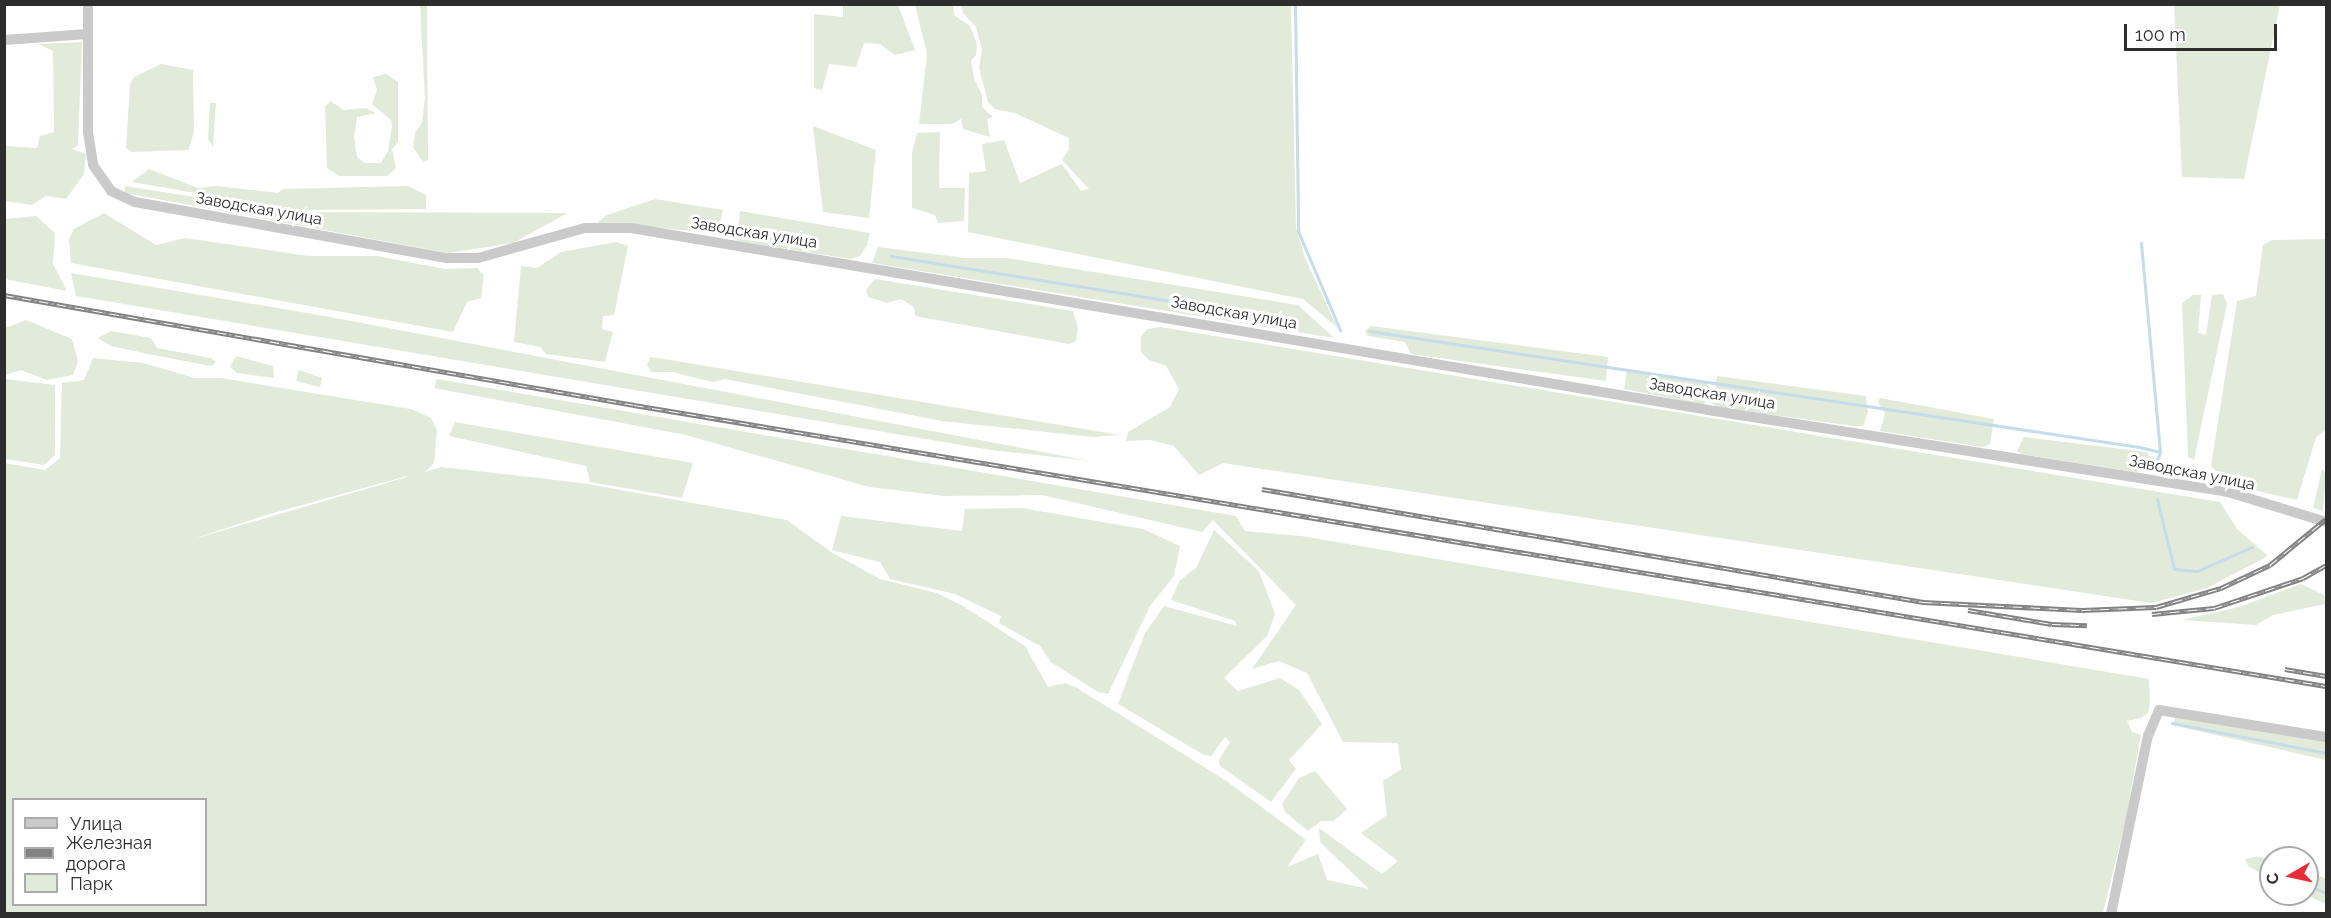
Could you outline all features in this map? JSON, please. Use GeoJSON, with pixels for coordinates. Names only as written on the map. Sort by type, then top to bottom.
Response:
{"type":"FeatureCollection","features":[{"type":"Feature","properties":{"kind":"street","name":"Заводская улица"},"geometry":{"type":"LineString","coordinates":[[88,4],[88,132],[93,165],[111,191],[135,202],[447,258],[478,258],[585,228],[632,228],[1708,410],[2228,492],[2326,522]]}},
{"type":"Feature","properties":{"kind":"street"},"geometry":{"type":"LineString","coordinates":[[4,40],[88,34]]}},
{"type":"Feature","properties":{"kind":"street"},"geometry":{"type":"LineString","coordinates":[[2111,914],[2148,736],[2159,710],[2326,737]]}},
{"type":"Feature","properties":{"kind":"green space"},"geometry":{"type":"Polygon","coordinates":[[[420,5],[427,5],[428,160],[423,162],[413,147],[415,133],[422,123],[425,98],[420,5]]]}},
{"type":"Feature","properties":{"kind":"green space"},"geometry":{"type":"Polygon","coordinates":[[[843,5],[898,5],[915,50],[895,55],[880,44],[864,43],[856,67],[829,64],[822,90],[814,88],[814,14],[843,17],[843,5]]]}},
{"type":"Feature","properties":{"kind":"green space"},"geometry":{"type":"Polygon","coordinates":[[[915,5],[953,5],[954,15],[970,26],[977,44],[976,55],[971,61],[974,78],[982,95],[982,107],[993,117],[987,119],[990,137],[963,129],[961,119],[952,124],[919,124],[927,54],[915,5]]]}},
{"type":"Feature","properties":{"kind":"green space"},"geometry":{"type":"Polygon","coordinates":[[[961,5],[1291,5],[1296,228],[1305,258],[1337,327],[1303,299],[968,232],[969,173],[986,171],[982,144],[1004,140],[1020,183],[1062,164],[1081,191],[1089,189],[1062,160],[1069,149],[1069,138],[1015,113],[995,109],[988,102],[979,68],[982,50],[976,27],[963,13],[961,5]]]}},
{"type":"Feature","properties":{"kind":"green space"},"geometry":{"type":"Polygon","coordinates":[[[2174,5],[2280,5],[2244,179],[2182,177],[2174,5]]]}},
{"type":"Feature","properties":{"kind":"green space"},"geometry":{"type":"Polygon","coordinates":[[[82,42],[78,145],[72,149],[86,154],[84,174],[66,199],[46,196],[32,205],[5,201],[5,146],[37,148],[40,136],[54,132],[53,51],[38,44],[82,42]]]}},
{"type":"Feature","properties":{"kind":"green space"},"geometry":{"type":"Polygon","coordinates":[[[161,64],[193,70],[194,132],[190,145],[188,150],[132,152],[126,148],[130,84],[134,77],[161,64]]]}},
{"type":"Feature","properties":{"kind":"green space"},"geometry":{"type":"Polygon","coordinates":[[[386,74],[398,82],[398,142],[392,149],[396,168],[387,176],[339,176],[327,168],[325,106],[331,101],[343,110],[365,108],[376,113],[357,117],[354,138],[357,157],[364,163],[381,163],[388,151],[392,126],[391,120],[372,104],[377,90],[373,77],[386,74]]]}},
{"type":"Feature","properties":{"kind":"green space"},"geometry":{"type":"Polygon","coordinates":[[[210,103],[216,103],[213,147],[208,139],[210,103]]]}},
{"type":"Feature","properties":{"kind":"green space"},"geometry":{"type":"Polygon","coordinates":[[[813,126],[876,150],[869,218],[823,212],[813,126]]]}},
{"type":"Feature","properties":{"kind":"green space"},"geometry":{"type":"Polygon","coordinates":[[[940,132],[939,188],[965,188],[964,221],[938,223],[935,215],[912,208],[912,153],[917,133],[940,132]]]}},
{"type":"Feature","properties":{"kind":"green space"},"geometry":{"type":"Polygon","coordinates":[[[149,169],[198,188],[217,186],[278,193],[283,189],[408,186],[426,195],[426,209],[293,210],[132,182],[149,169]]]}},
{"type":"Feature","properties":{"kind":"green space"},"geometry":{"type":"Polygon","coordinates":[[[125,186],[292,212],[567,213],[513,243],[448,253],[125,193],[125,186]]]}},
{"type":"Feature","properties":{"kind":"green space"},"geometry":{"type":"Polygon","coordinates":[[[655,199],[723,210],[719,228],[715,234],[629,224],[596,224],[607,215],[655,199]]]}},
{"type":"Feature","properties":{"kind":"green space"},"geometry":{"type":"Polygon","coordinates":[[[740,211],[870,233],[867,245],[860,256],[851,259],[737,241],[740,211]]]}},
{"type":"Feature","properties":{"kind":"green space"},"geometry":{"type":"Polygon","coordinates":[[[104,213],[156,245],[185,238],[309,256],[377,256],[445,269],[477,268],[484,275],[481,298],[467,302],[453,332],[71,263],[69,239],[74,229],[104,213]]]}},
{"type":"Feature","properties":{"kind":"green space"},"geometry":{"type":"Polygon","coordinates":[[[36,216],[55,233],[53,264],[67,291],[5,279],[5,219],[36,216]]]}},
{"type":"Feature","properties":{"kind":"green space"},"geometry":{"type":"Polygon","coordinates":[[[2326,239],[2326,430],[2316,437],[2297,500],[2231,485],[2211,466],[2237,301],[2256,296],[2263,245],[2272,240],[2326,239]]]}},
{"type":"Feature","properties":{"kind":"green space"},"geometry":{"type":"Polygon","coordinates":[[[616,242],[628,246],[614,315],[603,316],[602,329],[613,332],[605,362],[546,354],[540,347],[514,342],[521,266],[537,268],[561,252],[616,242]]]}},
{"type":"Feature","properties":{"kind":"green space"},"geometry":{"type":"Polygon","coordinates":[[[878,247],[965,258],[1007,258],[1298,305],[1334,338],[872,263],[878,247]]]}},
{"type":"Feature","properties":{"kind":"green space"},"geometry":{"type":"Polygon","coordinates":[[[71,273],[330,317],[1090,461],[991,450],[76,296],[71,273]]]}},
{"type":"Feature","properties":{"kind":"green space"},"geometry":{"type":"Polygon","coordinates":[[[875,279],[1073,311],[1078,328],[1076,341],[1069,344],[915,316],[914,307],[901,299],[887,303],[868,297],[866,290],[875,279]]]}},
{"type":"Feature","properties":{"kind":"green space"},"geometry":{"type":"Polygon","coordinates":[[[2223,294],[2227,304],[2194,460],[2188,457],[2182,303],[2193,295],[2201,295],[2198,333],[2206,335],[2212,295],[2223,294]]]}},
{"type":"Feature","properties":{"kind":"green space"},"geometry":{"type":"Polygon","coordinates":[[[26,320],[72,339],[78,361],[73,375],[47,380],[21,370],[5,375],[5,328],[26,320]]]}},
{"type":"Feature","properties":{"kind":"green space"},"geometry":{"type":"Polygon","coordinates":[[[1371,326],[1608,357],[1606,381],[1411,354],[1405,342],[1368,336],[1365,331],[1371,326]]]}},
{"type":"Feature","properties":{"kind":"green space"},"geometry":{"type":"Polygon","coordinates":[[[1160,327],[2220,502],[2237,529],[2268,556],[2207,588],[2151,603],[1223,463],[1199,475],[1174,446],[1150,440],[1126,441],[1128,432],[1170,407],[1179,389],[1166,366],[1149,360],[1141,352],[1141,336],[1147,329],[1160,327]]]}},
{"type":"Feature","properties":{"kind":"green space"},"geometry":{"type":"Polygon","coordinates":[[[111,331],[151,338],[157,348],[211,358],[216,362],[211,366],[158,356],[111,346],[98,338],[111,331]]]}},
{"type":"Feature","properties":{"kind":"green space"},"geometry":{"type":"Polygon","coordinates":[[[236,356],[273,366],[274,378],[237,373],[230,367],[236,356]]]}},
{"type":"Feature","properties":{"kind":"green space"},"geometry":{"type":"Polygon","coordinates":[[[650,357],[1120,435],[1093,437],[942,421],[725,379],[713,382],[672,372],[651,372],[647,365],[650,357]]]}},
{"type":"Feature","properties":{"kind":"green space"},"geometry":{"type":"Polygon","coordinates":[[[93,358],[143,363],[195,378],[221,378],[411,409],[431,418],[437,430],[434,463],[425,472],[441,467],[582,483],[787,520],[831,552],[880,579],[937,593],[963,606],[1025,646],[1048,687],[1065,683],[1077,688],[1225,780],[1306,840],[1287,867],[1318,854],[1327,880],[1369,889],[1320,842],[1319,828],[1382,874],[1398,861],[1361,833],[1387,815],[1383,781],[1401,769],[1398,743],[1343,742],[1307,673],[1279,661],[1252,669],[1296,605],[1213,520],[1202,532],[1042,495],[945,496],[869,487],[686,435],[434,388],[437,379],[1236,516],[1245,531],[1301,536],[2149,679],[2150,704],[2148,713],[2141,718],[2127,721],[2132,732],[2141,735],[2126,819],[2103,913],[5,913],[4,463],[45,470],[60,458],[62,383],[84,380],[93,358]],[[407,477],[266,515],[190,540],[407,477]]]}},
{"type":"Feature","properties":{"kind":"green space"},"geometry":{"type":"Polygon","coordinates":[[[299,370],[322,378],[320,387],[296,381],[299,370]]]}},
{"type":"Feature","properties":{"kind":"green space"},"geometry":{"type":"Polygon","coordinates":[[[1627,370],[1708,383],[1706,401],[1704,405],[1624,389],[1627,370]]]}},
{"type":"Feature","properties":{"kind":"green space"},"geometry":{"type":"Polygon","coordinates":[[[1717,376],[1866,396],[1868,412],[1863,426],[1853,426],[1716,407],[1712,403],[1717,376]]]}},
{"type":"Feature","properties":{"kind":"green space"},"geometry":{"type":"Polygon","coordinates":[[[5,379],[55,385],[55,455],[44,465],[5,459],[5,379]]]}},
{"type":"Feature","properties":{"kind":"green space"},"geometry":{"type":"Polygon","coordinates":[[[1880,398],[1994,419],[1990,444],[1982,447],[1880,431],[1885,414],[1878,402],[1880,398]]]}},
{"type":"Feature","properties":{"kind":"green space"},"geometry":{"type":"Polygon","coordinates":[[[455,422],[693,463],[682,498],[590,482],[586,466],[449,436],[455,422]]]}},
{"type":"Feature","properties":{"kind":"green space"},"geometry":{"type":"Polygon","coordinates":[[[2024,437],[2147,452],[2150,458],[2146,470],[2135,472],[2021,454],[2017,451],[2024,437]]]}},
{"type":"Feature","properties":{"kind":"green space"},"geometry":{"type":"Polygon","coordinates":[[[2322,469],[2326,474],[2323,511],[2313,508],[2322,469]]]}},
{"type":"Feature","properties":{"kind":"green space"},"geometry":{"type":"Polygon","coordinates":[[[1022,508],[1143,529],[1180,546],[1174,576],[1150,606],[1108,694],[1098,692],[1051,662],[1040,646],[999,623],[1001,616],[955,594],[890,579],[880,562],[832,550],[841,516],[962,531],[965,509],[1022,508]]]}},
{"type":"Feature","properties":{"kind":"green space"},"geometry":{"type":"Polygon","coordinates":[[[1214,530],[1259,571],[1275,614],[1267,636],[1224,678],[1238,691],[1280,678],[1299,690],[1322,724],[1289,760],[1296,769],[1271,802],[1220,766],[1219,760],[1230,742],[1225,737],[1211,756],[1204,755],[1118,704],[1145,633],[1164,606],[1237,626],[1235,621],[1171,600],[1180,580],[1196,568],[1214,530]]]}},
{"type":"Feature","properties":{"kind":"green space"},"geometry":{"type":"Polygon","coordinates":[[[2301,584],[2324,595],[2325,604],[2273,615],[2256,625],[2182,620],[2239,607],[2301,584]]]}},
{"type":"Feature","properties":{"kind":"green space"},"geometry":{"type":"Polygon","coordinates":[[[2176,717],[2326,734],[2326,760],[2172,725],[2176,717]]]}},
{"type":"Feature","properties":{"kind":"green space"},"geometry":{"type":"Polygon","coordinates":[[[1315,771],[1347,809],[1334,821],[1321,821],[1308,831],[1285,812],[1282,804],[1299,778],[1315,771]]]}},
{"type":"Feature","properties":{"kind":"green space"},"geometry":{"type":"Polygon","coordinates":[[[2259,857],[2259,872],[2248,866],[2245,859],[2259,857]]]}},
{"type":"Feature","properties":{"kind":"green space"},"geometry":{"type":"Polygon","coordinates":[[[2319,876],[2326,879],[2326,904],[2319,901],[2319,876]]]}},
{"type":"Feature","properties":{"kind":"waterway"},"geometry":{"type":"LineString","coordinates":[[1295,4],[1298,231],[1340,330]]}},
{"type":"Feature","properties":{"kind":"waterway"},"geometry":{"type":"LineString","coordinates":[[2141,243],[2160,452]]}},
{"type":"Feature","properties":{"kind":"waterway"},"geometry":{"type":"LineString","coordinates":[[891,256],[1286,319]]}},
{"type":"Feature","properties":{"kind":"waterway"},"geometry":{"type":"LineString","coordinates":[[1369,331],[2139,447],[2160,452],[2156,462]]}},
{"type":"Feature","properties":{"kind":"waterway"},"geometry":{"type":"LineString","coordinates":[[2157,499],[2174,569],[2197,571],[2252,547]]}},
{"type":"Feature","properties":{"kind":"waterway"},"geometry":{"type":"LineString","coordinates":[[2172,723],[2326,753]]}},
{"type":"Feature","properties":{"kind":"waterway"},"geometry":{"type":"LineString","coordinates":[[2319,890],[2326,893]]}},
{"type":"Feature","properties":{"kind":"railway"},"geometry":{"type":"LineString","coordinates":[[4,295],[634,405],[2326,686]]}},
{"type":"Feature","properties":{"kind":"railway"},"geometry":{"type":"LineString","coordinates":[[1262,489],[1923,602],[2082,610],[2156,607],[2221,588],[2270,565],[2326,519]]}},
{"type":"Feature","properties":{"kind":"railway"},"geometry":{"type":"LineString","coordinates":[[2152,614],[2214,608],[2303,578],[2326,565]]}},
{"type":"Feature","properties":{"kind":"railway"},"geometry":{"type":"LineString","coordinates":[[1968,610],[2052,624],[2087,625]]}},
{"type":"Feature","properties":{"kind":"railway"},"geometry":{"type":"LineString","coordinates":[[2285,669],[2326,676]]}}]}
